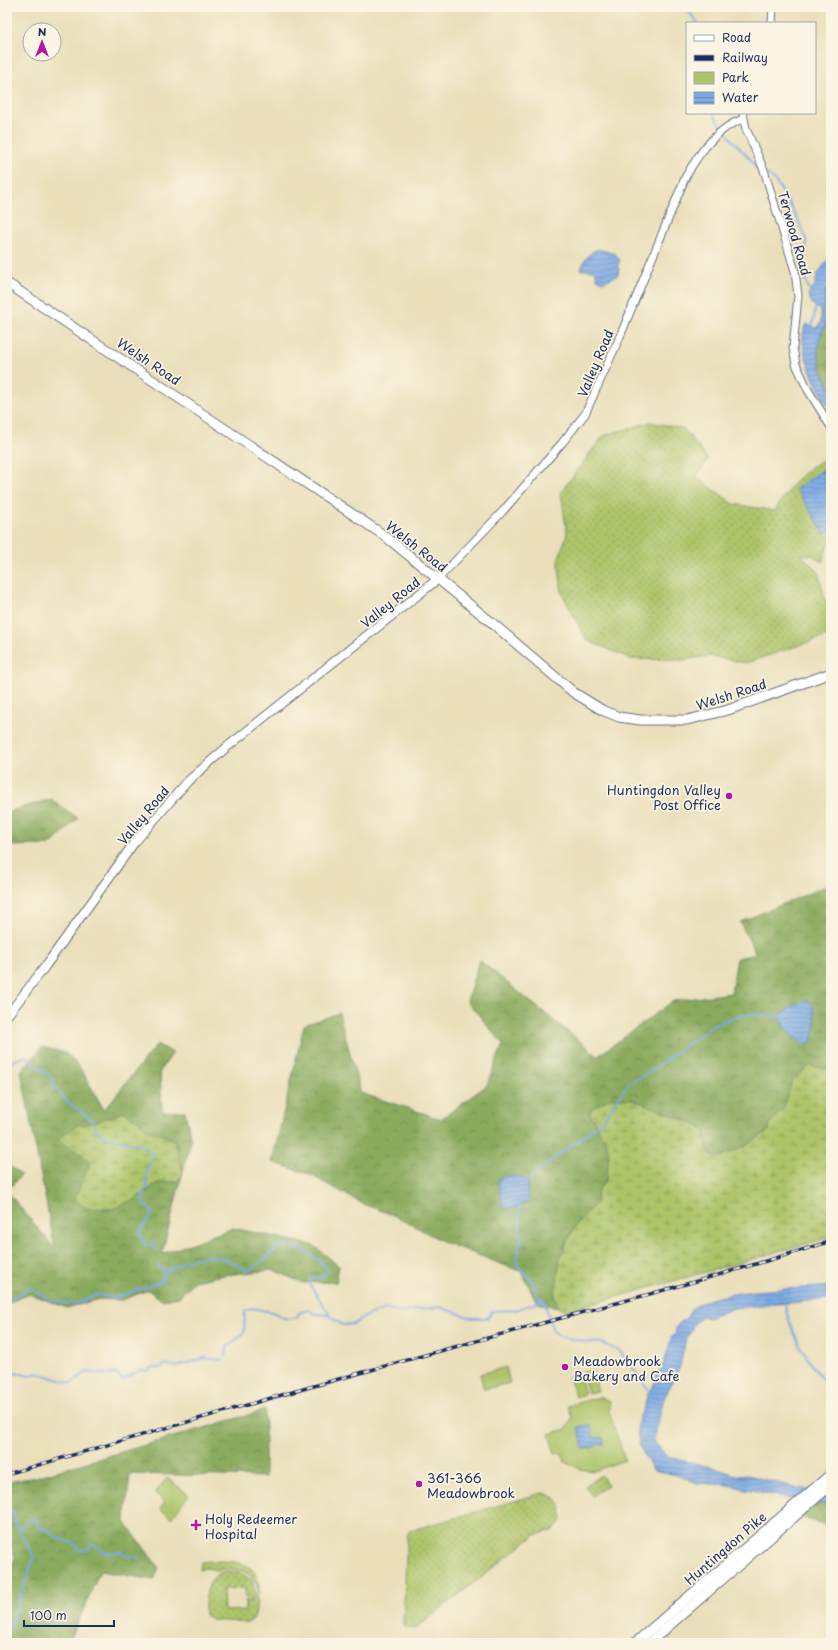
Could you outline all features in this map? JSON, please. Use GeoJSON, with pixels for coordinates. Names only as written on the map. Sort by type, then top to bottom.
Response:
{"type":"FeatureCollection","features":[{"type":"Feature","properties":{"kind":"main road","name":"Welsh Road"},"geometry":{"type":"LineString","coordinates":[[7,283],[379,532],[438,579],[573,692],[602,710],[619,717],[659,721],[687,720],[728,710],[831,673]]}},
{"type":"Feature","properties":{"kind":"main road","name":"Valley Road"},"geometry":{"type":"LineString","coordinates":[[7,1016],[44,968],[134,843],[184,785],[232,743],[438,579]]}},
{"type":"Feature","properties":{"kind":"main road","name":"Huntingdon Pike"},"geometry":{"type":"LineString","coordinates":[[635,1643],[831,1474]]}},
{"type":"Feature","properties":{"kind":"main road","name":"Huntingdon Pike"},"geometry":{"type":"LineString","coordinates":[[656,1641],[831,1484]]}},
{"type":"Feature","properties":{"kind":"street"},"geometry":{"type":"LineString","coordinates":[[772,22],[773,7]]}},
{"type":"Feature","properties":{"kind":"street","name":"Valley Road"},"geometry":{"type":"LineString","coordinates":[[438,579],[503,511],[585,414],[685,178],[698,156],[727,126],[743,116]]}},
{"type":"Feature","properties":{"kind":"street","name":"Terwood Road"},"geometry":{"type":"LineString","coordinates":[[743,116],[767,179],[797,280],[798,304],[793,348],[796,364],[808,390],[831,427]]}},
{"type":"Feature","properties":{"kind":"green space"},"geometry":{"type":"Polygon","coordinates":[[[831,286],[831,391],[820,366],[818,351],[820,337],[826,324],[824,308],[826,289],[831,286]]]}},
{"type":"Feature","properties":{"kind":"green space"},"geometry":{"type":"Polygon","coordinates":[[[650,422],[684,429],[708,459],[696,477],[734,504],[775,511],[791,486],[805,472],[821,462],[830,459],[831,542],[828,545],[822,562],[812,555],[801,555],[818,571],[830,618],[830,635],[746,663],[709,656],[684,660],[631,659],[586,640],[562,593],[558,560],[567,534],[561,492],[603,436],[650,422]]]}},
{"type":"Feature","properties":{"kind":"green space"},"geometry":{"type":"Polygon","coordinates":[[[51,799],[78,818],[50,845],[7,846],[7,812],[51,799]]]}},
{"type":"Feature","properties":{"kind":"green space"},"geometry":{"type":"Polygon","coordinates":[[[831,884],[831,1131],[770,1124],[769,1131],[745,1147],[682,1224],[590,1113],[607,1145],[609,1155],[606,1179],[598,1191],[596,1203],[575,1226],[560,1257],[555,1296],[558,1307],[537,1303],[522,1272],[444,1242],[393,1215],[363,1204],[309,1174],[272,1162],[304,1025],[339,1013],[361,1093],[441,1119],[487,1085],[503,1044],[467,1001],[479,960],[598,1056],[673,1001],[731,993],[737,958],[756,954],[740,922],[831,884]]]}},
{"type":"Feature","properties":{"kind":"green space"},"geometry":{"type":"Polygon","coordinates":[[[157,1044],[173,1053],[160,1071],[162,1112],[185,1111],[191,1140],[162,1254],[233,1228],[313,1245],[339,1266],[336,1282],[303,1283],[273,1270],[224,1275],[194,1281],[179,1297],[162,1300],[148,1290],[122,1300],[99,1299],[67,1308],[30,1294],[7,1303],[7,1191],[55,1249],[21,1071],[42,1047],[66,1053],[81,1069],[104,1110],[157,1044]]]}},
{"type":"Feature","properties":{"kind":"green space"},"geometry":{"type":"Polygon","coordinates":[[[809,1066],[831,1069],[831,1237],[570,1310],[563,1311],[558,1307],[555,1296],[560,1257],[575,1226],[596,1203],[598,1191],[606,1179],[609,1155],[607,1145],[590,1113],[592,1108],[611,1098],[632,1099],[693,1123],[705,1131],[708,1151],[717,1158],[744,1147],[769,1131],[770,1124],[785,1105],[792,1081],[809,1066]]]}},
{"type":"Feature","properties":{"kind":"green space"},"geometry":{"type":"Polygon","coordinates":[[[124,1112],[143,1124],[147,1130],[164,1135],[174,1140],[183,1173],[178,1181],[157,1183],[135,1199],[112,1209],[86,1208],[74,1200],[91,1161],[57,1139],[78,1125],[93,1123],[124,1112]]]}},
{"type":"Feature","properties":{"kind":"green space"},"geometry":{"type":"Polygon","coordinates":[[[7,1164],[21,1175],[7,1191],[7,1164]]]}},
{"type":"Feature","properties":{"kind":"green space"},"geometry":{"type":"Polygon","coordinates":[[[506,1367],[510,1383],[484,1389],[480,1374],[506,1367]]]}},
{"type":"Feature","properties":{"kind":"green space"},"geometry":{"type":"Polygon","coordinates":[[[592,1370],[598,1391],[588,1393],[582,1373],[592,1370]]]}},
{"type":"Feature","properties":{"kind":"green space"},"geometry":{"type":"Polygon","coordinates":[[[579,1374],[585,1394],[576,1397],[569,1377],[579,1374]]]}},
{"type":"Feature","properties":{"kind":"green space"},"geometry":{"type":"Polygon","coordinates":[[[599,1397],[609,1401],[609,1412],[625,1460],[594,1471],[580,1469],[565,1462],[562,1453],[555,1454],[549,1434],[567,1429],[572,1418],[568,1406],[599,1397]]]}},
{"type":"Feature","properties":{"kind":"green space"},"geometry":{"type":"Polygon","coordinates":[[[265,1410],[265,1477],[130,1474],[125,1522],[159,1568],[154,1580],[100,1571],[69,1643],[7,1643],[7,1579],[15,1557],[7,1534],[7,1482],[36,1477],[265,1410]]]}},
{"type":"Feature","properties":{"kind":"green space"},"geometry":{"type":"Polygon","coordinates":[[[601,1475],[608,1485],[592,1496],[585,1486],[601,1475]]]}},
{"type":"Feature","properties":{"kind":"green space"},"geometry":{"type":"Polygon","coordinates":[[[167,1478],[189,1495],[171,1518],[160,1509],[165,1502],[155,1493],[167,1478]]]}},
{"type":"Feature","properties":{"kind":"green space"},"geometry":{"type":"Polygon","coordinates":[[[542,1493],[555,1498],[560,1505],[562,1520],[553,1530],[535,1535],[415,1629],[405,1627],[403,1621],[407,1537],[409,1531],[542,1493]]]}},
{"type":"Feature","properties":{"kind":"green space"},"geometry":{"type":"Polygon","coordinates":[[[810,1503],[831,1505],[831,1526],[795,1516],[810,1503]]]}},
{"type":"Feature","properties":{"kind":"green space"},"geometry":{"type":"Polygon","coordinates":[[[223,1561],[246,1565],[255,1573],[259,1586],[259,1595],[254,1580],[248,1574],[233,1569],[221,1569],[215,1572],[212,1569],[205,1568],[200,1570],[201,1562],[223,1561]]]}},
{"type":"Feature","properties":{"kind":"green space"},"geometry":{"type":"Polygon","coordinates":[[[221,1572],[241,1573],[252,1580],[257,1598],[245,1598],[245,1588],[223,1589],[224,1611],[245,1610],[245,1601],[257,1601],[255,1616],[248,1623],[214,1620],[205,1615],[207,1590],[212,1579],[221,1572]]]}},
{"type":"Feature","properties":{"kind":"water"},"geometry":{"type":"Polygon","coordinates":[[[598,249],[615,254],[620,260],[617,268],[619,268],[618,275],[603,282],[597,279],[595,270],[581,270],[587,257],[598,249]]]}},
{"type":"Feature","properties":{"kind":"water"},"geometry":{"type":"Polygon","coordinates":[[[831,254],[831,286],[826,289],[824,308],[826,324],[820,337],[818,351],[820,366],[831,391],[831,411],[820,392],[805,356],[803,333],[806,324],[816,328],[821,322],[821,310],[812,304],[808,294],[814,288],[818,274],[831,254]]]}},
{"type":"Feature","properties":{"kind":"water"},"geometry":{"type":"Polygon","coordinates":[[[821,471],[827,471],[831,477],[831,530],[825,534],[796,489],[821,471]]]}},
{"type":"Feature","properties":{"kind":"water"},"geometry":{"type":"Polygon","coordinates":[[[807,1000],[813,1005],[815,1021],[815,1030],[809,1045],[799,1041],[791,1035],[787,1031],[779,1016],[793,1006],[807,1000]]]}},
{"type":"Feature","properties":{"kind":"water"},"geometry":{"type":"Polygon","coordinates":[[[516,1175],[529,1181],[527,1190],[529,1202],[510,1209],[503,1206],[498,1182],[499,1178],[516,1175]]]}},
{"type":"Feature","properties":{"kind":"water"},"geometry":{"type":"Polygon","coordinates":[[[831,1286],[831,1299],[734,1308],[709,1318],[702,1316],[694,1324],[686,1338],[680,1366],[663,1401],[654,1441],[667,1457],[715,1468],[739,1476],[748,1475],[797,1488],[831,1493],[831,1505],[805,1502],[728,1485],[697,1483],[681,1476],[653,1470],[639,1446],[637,1424],[648,1392],[652,1389],[659,1371],[662,1369],[672,1336],[676,1334],[677,1326],[686,1318],[692,1309],[705,1301],[721,1296],[739,1293],[831,1286]]]}},
{"type":"Feature","properties":{"kind":"water"},"geometry":{"type":"Polygon","coordinates":[[[590,1424],[594,1438],[603,1438],[604,1444],[584,1450],[578,1427],[590,1424]]]}},
{"type":"Feature","properties":{"kind":"waterway"},"geometry":{"type":"LineString","coordinates":[[685,7],[697,22]]}},
{"type":"Feature","properties":{"kind":"waterway"},"geometry":{"type":"LineString","coordinates":[[714,114],[722,128]]}},
{"type":"Feature","properties":{"kind":"waterway"},"geometry":{"type":"LineString","coordinates":[[725,131],[761,172]]}},
{"type":"Feature","properties":{"kind":"waterway"},"geometry":{"type":"LineString","coordinates":[[767,174],[778,185],[784,194],[804,233],[806,240],[804,274],[812,294]]}},
{"type":"Feature","properties":{"kind":"waterway"},"geometry":{"type":"LineString","coordinates":[[812,328],[816,305]]}},
{"type":"Feature","properties":{"kind":"waterway"},"geometry":{"type":"LineString","coordinates":[[529,1181],[546,1164],[579,1140],[604,1119],[628,1084],[651,1071],[712,1026],[732,1018],[751,1014],[779,1016]]}},
{"type":"Feature","properties":{"kind":"waterway"},"geometry":{"type":"LineString","coordinates":[[7,1072],[14,1060],[27,1056],[50,1076],[55,1087],[65,1100],[93,1121],[97,1130],[103,1136],[141,1145],[154,1154],[146,1173],[148,1188],[143,1192],[144,1204],[153,1212],[139,1233],[145,1246],[154,1244],[156,1250]]}},
{"type":"Feature","properties":{"kind":"waterway"},"geometry":{"type":"LineString","coordinates":[[519,1206],[521,1239],[517,1259],[518,1266],[534,1283],[538,1297],[544,1300]]}},
{"type":"Feature","properties":{"kind":"waterway"},"geometry":{"type":"LineString","coordinates":[[164,1273],[186,1261],[206,1257],[216,1257],[226,1260],[247,1271],[257,1266],[271,1252],[279,1247],[292,1246],[299,1248],[313,1256],[328,1270],[322,1277],[310,1279],[310,1285],[330,1315],[342,1325],[354,1324],[368,1315],[386,1309],[400,1312],[439,1307],[472,1318],[488,1318],[492,1311],[515,1310],[544,1300]]}},
{"type":"Feature","properties":{"kind":"waterway"},"geometry":{"type":"LineString","coordinates":[[158,1265],[164,1273]]}},
{"type":"Feature","properties":{"kind":"waterway"},"geometry":{"type":"LineString","coordinates":[[7,1302],[29,1287],[51,1301],[76,1304],[98,1294],[114,1298],[163,1281],[164,1273]]}},
{"type":"Feature","properties":{"kind":"waterway"},"geometry":{"type":"LineString","coordinates":[[544,1300],[553,1331],[560,1336],[583,1342],[602,1343],[621,1352],[651,1393]]}},
{"type":"Feature","properties":{"kind":"waterway"},"geometry":{"type":"LineString","coordinates":[[784,1301],[791,1325],[801,1348],[815,1369],[831,1388]]}},
{"type":"Feature","properties":{"kind":"waterway"},"geometry":{"type":"LineString","coordinates":[[7,1402],[13,1391],[11,1381],[14,1374],[19,1373],[28,1376],[37,1373],[71,1383],[87,1372],[110,1375],[116,1373],[122,1380],[141,1370],[148,1371],[152,1367],[159,1368],[166,1364],[176,1367],[204,1358],[221,1360],[226,1356],[227,1347],[244,1333],[245,1311],[253,1308],[276,1313],[286,1318],[296,1318],[299,1313],[308,1310],[315,1314],[330,1315]]}},
{"type":"Feature","properties":{"kind":"waterway"},"geometry":{"type":"LineString","coordinates":[[7,1497],[18,1529],[34,1557],[7,1635]]}},
{"type":"Feature","properties":{"kind":"waterway"},"geometry":{"type":"LineString","coordinates":[[18,1529],[34,1518],[38,1527],[51,1532],[55,1537],[77,1545],[78,1550],[87,1550],[92,1544],[106,1553],[120,1552],[139,1558]]}},
{"type":"Feature","properties":{"kind":"railway"},"geometry":{"type":"LineString","coordinates":[[7,1474],[348,1376],[693,1282],[831,1241]]}},
{"type":"Feature","properties":{"kind":"place","name":"Huntingdon Valley Post Office"},"geometry":{"type":"Point","coordinates":[729,796]}},
{"type":"Feature","properties":{"kind":"place","name":"Meadowbrook Bakery and Cafe"},"geometry":{"type":"Point","coordinates":[565,1367]}},
{"type":"Feature","properties":{"kind":"place","name":"361-366 Meadowbrook"},"geometry":{"type":"Point","coordinates":[419,1484]}},
{"type":"Feature","properties":{"kind":"place","name":"Holy Redeemer Hospital"},"geometry":{"type":"Point","coordinates":[196,1525]}}]}
